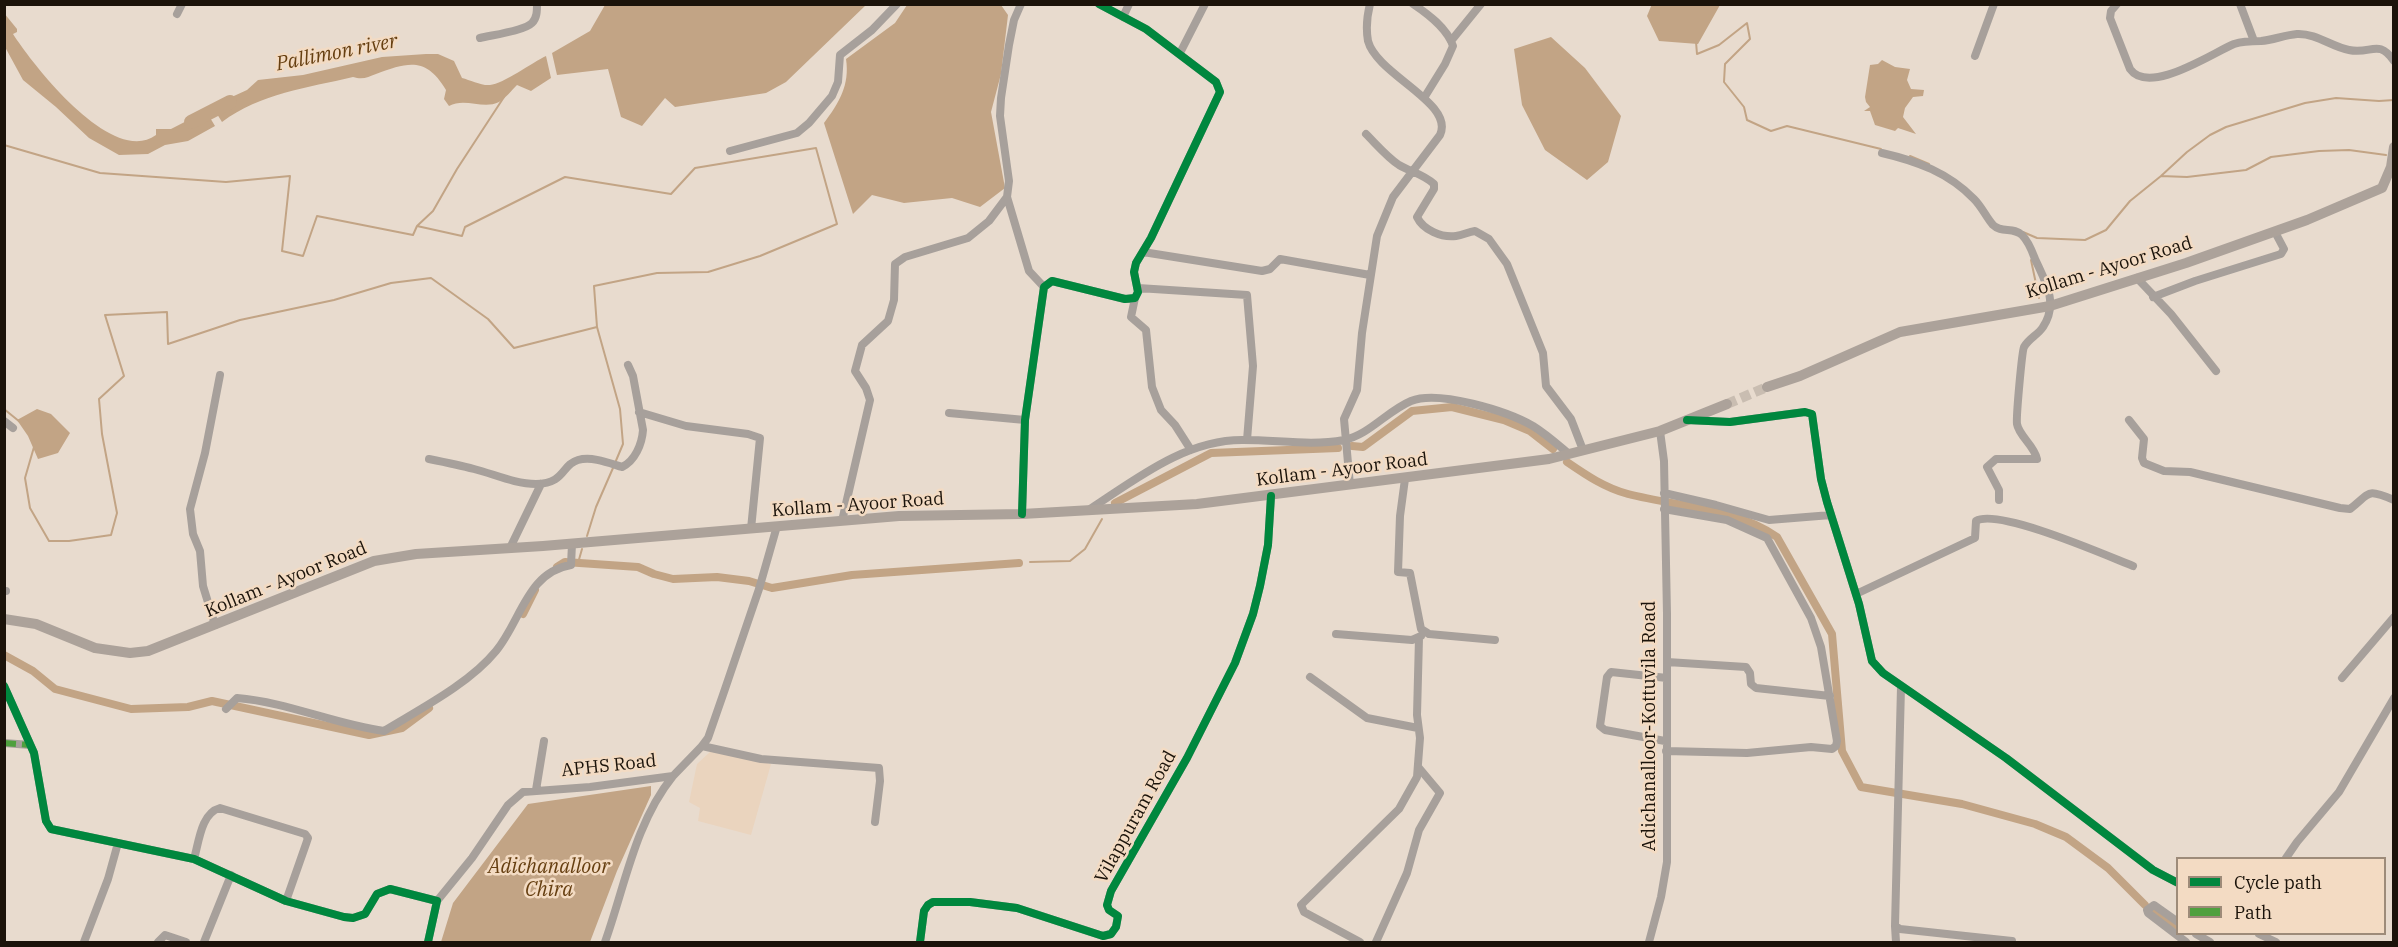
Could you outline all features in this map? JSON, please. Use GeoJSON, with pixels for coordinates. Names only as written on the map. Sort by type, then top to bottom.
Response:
{"type":"FeatureCollection","features":[{"type":"Feature","properties":{"kind":"main road","name":"Kollam - Ayoor Road"},"geometry":{"type":"LineString","coordinates":[[1767,387],[1800,376],[1900,332],[2050,306],[2307,220],[2382,188],[2392,168],[2394,147]]}},
{"type":"Feature","properties":{"kind":"main road","name":"Kollam - Ayoor Road"},"geometry":{"type":"LineString","coordinates":[[4,619],[36,624],[95,648],[130,653],[156,648],[374,561],[416,554],[572,544],[899,516],[1022,514],[1197,504],[1549,459],[1660,431],[1727,404]]}},
{"type":"Feature","properties":{"kind":"street"},"geometry":{"type":"LineString","coordinates":[[177,14],[182,4]]}},
{"type":"Feature","properties":{"kind":"street"},"geometry":{"type":"LineString","coordinates":[[480,38],[526,26],[533,22],[537,15],[537,4]]}},
{"type":"Feature","properties":{"kind":"street"},"geometry":{"type":"LineString","coordinates":[[730,151],[798,133],[832,96],[838,82],[840,55],[872,30],[897,4]]}},
{"type":"Feature","properties":{"kind":"street"},"geometry":{"type":"LineString","coordinates":[[842,521],[870,400],[866,388],[855,371],[862,345],[884,326],[891,314],[894,300],[895,264],[905,257],[968,238],[984,226],[1008,197],[1010,189],[1001,126],[1001,98],[1014,20],[1022,4]]}},
{"type":"Feature","properties":{"kind":"street"},"geometry":{"type":"LineString","coordinates":[[1099,4],[1146,29],[1180,53],[1216,82],[1221,92],[1134,267],[1138,288],[1131,317],[1146,330],[1152,387],[1161,410],[1175,425],[1191,450]]}},
{"type":"Feature","properties":{"kind":"street"},"geometry":{"type":"LineString","coordinates":[[1123,16],[1129,4]]}},
{"type":"Feature","properties":{"kind":"street"},"geometry":{"type":"LineString","coordinates":[[1180,53],[1205,4]]}},
{"type":"Feature","properties":{"kind":"street"},"geometry":{"type":"LineString","coordinates":[[1350,485],[1344,419],[1357,390],[1370,275],[1377,236],[1393,197],[1442,129],[1440,115],[1424,98],[1384,66],[1374,53],[1368,42],[1367,24],[1370,4]]}},
{"type":"Feature","properties":{"kind":"street"},"geometry":{"type":"LineString","coordinates":[[1413,4],[1427,13],[1451,41],[1452,52],[1424,98]]}},
{"type":"Feature","properties":{"kind":"street"},"geometry":{"type":"LineString","coordinates":[[1451,41],[1481,4]]}},
{"type":"Feature","properties":{"kind":"street"},"geometry":{"type":"LineString","coordinates":[[1975,56],[1994,4]]}},
{"type":"Feature","properties":{"kind":"street"},"geometry":{"type":"LineString","coordinates":[[2117,4],[2111,11],[2110,18],[2130,69],[2134,75],[2141,78],[2170,74],[2233,45],[2300,34],[2349,50],[2380,48],[2387,51],[2394,61]]}},
{"type":"Feature","properties":{"kind":"street"},"geometry":{"type":"LineString","coordinates":[[2241,4],[2254,41]]}},
{"type":"Feature","properties":{"kind":"street"},"geometry":{"type":"LineString","coordinates":[[1366,134],[1391,159],[1421,174],[1434,185],[1417,218],[1420,222],[1428,229],[1443,236],[1454,237],[1475,231],[1489,239],[1500,252],[1541,349],[1545,386],[1571,418],[1583,450]]}},
{"type":"Feature","properties":{"kind":"street"},"geometry":{"type":"LineString","coordinates":[[1882,153],[1911,159],[1949,178],[1974,199],[1995,226],[2020,233],[2031,248],[2048,282],[2050,306],[2043,328],[2030,337],[2023,349],[2022,384],[2017,405],[2017,426],[2036,453],[2037,459],[1996,459],[1987,467],[1999,490],[1999,500]]}},
{"type":"Feature","properties":{"kind":"street"},"geometry":{"type":"LineString","coordinates":[[1008,197],[1016,232],[1029,271],[1044,287]]}},
{"type":"Feature","properties":{"kind":"street"},"geometry":{"type":"LineString","coordinates":[[2153,297],[2194,281],[2281,254],[2284,249],[2275,232]]}},
{"type":"Feature","properties":{"kind":"street"},"geometry":{"type":"LineString","coordinates":[[1143,252],[1262,271],[1270,269],[1280,259],[1370,275]]}},
{"type":"Feature","properties":{"kind":"street"},"geometry":{"type":"LineString","coordinates":[[2137,278],[2171,314],[2216,371]]}},
{"type":"Feature","properties":{"kind":"street"},"geometry":{"type":"LineString","coordinates":[[1022,514],[1025,420],[1044,287],[1052,281],[1125,299],[1135,298]]}},
{"type":"Feature","properties":{"kind":"street"},"geometry":{"type":"LineString","coordinates":[[1138,288],[1247,295],[1253,366],[1246,440]]}},
{"type":"Feature","properties":{"kind":"street"},"geometry":{"type":"LineString","coordinates":[[429,459],[473,468],[525,484],[550,482],[563,475],[571,463],[578,459],[593,459],[622,467],[635,456],[643,437],[633,376],[628,365]]}},
{"type":"Feature","properties":{"kind":"street"},"geometry":{"type":"LineString","coordinates":[[215,625],[203,586],[200,551],[193,534],[190,508],[205,453],[220,375]]}},
{"type":"Feature","properties":{"kind":"street"},"geometry":{"type":"LineString","coordinates":[[1087,511],[1123,485],[1191,450],[1219,442],[1246,440],[1315,443],[1345,440],[1357,435],[1411,401],[1436,397],[1474,405],[1531,425],[1569,454]]}},
{"type":"Feature","properties":{"kind":"street"},"geometry":{"type":"LineString","coordinates":[[639,412],[686,426],[760,438],[751,529]]}},
{"type":"Feature","properties":{"kind":"street"},"geometry":{"type":"LineString","coordinates":[[1687,420],[1730,422],[1805,412],[1812,414],[1821,479],[1856,594],[1872,661],[1883,674],[2006,758],[2153,870],[2176,882]]}},
{"type":"Feature","properties":{"kind":"street"},"geometry":{"type":"LineString","coordinates":[[949,413],[1025,420]]}},
{"type":"Feature","properties":{"kind":"street"},"geometry":{"type":"LineString","coordinates":[[2129,420],[2144,439],[2142,458],[2144,463],[2164,471],[2190,472],[2340,508],[2350,509],[2370,493],[2394,500]]}},
{"type":"Feature","properties":{"kind":"street"},"geometry":{"type":"LineString","coordinates":[[4,421],[13,428]]}},
{"type":"Feature","properties":{"kind":"street","name":"Adichanalloor-Kottuvila Road"},"geometry":{"type":"LineString","coordinates":[[1649,942],[1661,897],[1667,862],[1665,741],[1667,662],[1664,495],[1660,431]]}},
{"type":"Feature","properties":{"kind":"street"},"geometry":{"type":"LineString","coordinates":[[1360,942],[1304,912],[1301,905],[1399,809],[1411,790],[1419,768],[1420,738],[1417,715],[1422,635],[1410,573],[1398,572],[1400,516],[1405,479]]}},
{"type":"Feature","properties":{"kind":"street"},"geometry":{"type":"LineString","coordinates":[[510,548],[541,483]]}},
{"type":"Feature","properties":{"kind":"street","name":"Vilappuram Road"},"geometry":{"type":"LineString","coordinates":[[920,942],[924,910],[933,902],[970,902],[1017,908],[1103,936],[1111,934],[1116,927],[1118,916],[1109,910],[1107,905],[1112,891],[1187,758],[1235,663],[1250,624],[1269,545],[1271,495]]}},
{"type":"Feature","properties":{"kind":"street"},"geometry":{"type":"LineString","coordinates":[[1664,495],[1716,505],[1769,520],[1831,515]]}},
{"type":"Feature","properties":{"kind":"street"},"geometry":{"type":"LineString","coordinates":[[1664,508],[1727,520],[1767,538],[1811,618],[1821,646],[1838,741],[1832,749],[1811,747],[1747,753],[1666,751]]}},
{"type":"Feature","properties":{"kind":"street"},"geometry":{"type":"LineString","coordinates":[[1856,594],[1975,538],[1976,521],[1988,518],[2022,525],[2133,566]]}},
{"type":"Feature","properties":{"kind":"street","name":"APHS Road"},"geometry":{"type":"LineString","coordinates":[[437,901],[472,858],[515,797],[523,792],[590,787],[674,776],[702,746],[708,738],[760,585],[777,526]]}},
{"type":"Feature","properties":{"kind":"street"},"geometry":{"type":"LineString","coordinates":[[226,709],[237,698],[254,699],[337,723],[384,731],[472,675],[497,651],[541,579],[555,567],[571,565],[572,544]]}},
{"type":"Feature","properties":{"kind":"street"},"geometry":{"type":"LineString","coordinates":[[2342,678],[2394,617]]}},
{"type":"Feature","properties":{"kind":"street"},"geometry":{"type":"LineString","coordinates":[[1336,634],[1412,640],[1422,635],[1495,640]]}},
{"type":"Feature","properties":{"kind":"street"},"geometry":{"type":"LineString","coordinates":[[1667,662],[1746,667],[1750,673],[1751,684],[1756,688],[1830,696]]}},
{"type":"Feature","properties":{"kind":"street"},"geometry":{"type":"LineString","coordinates":[[1665,741],[1605,730],[1600,726],[1607,677],[1611,672],[1667,678]]}},
{"type":"Feature","properties":{"kind":"street"},"geometry":{"type":"LineString","coordinates":[[1310,677],[1367,718],[1418,728]]}},
{"type":"Feature","properties":{"kind":"street"},"geometry":{"type":"LineString","coordinates":[[4,686],[36,763],[48,826],[61,833],[194,859],[286,901],[320,912],[353,918],[365,914],[376,894],[390,889],[437,901],[428,942]]}},
{"type":"Feature","properties":{"kind":"street"},"geometry":{"type":"LineString","coordinates":[[1896,942],[1901,687]]}},
{"type":"Feature","properties":{"kind":"street"},"geometry":{"type":"LineString","coordinates":[[2287,857],[2339,792],[2394,698]]}},
{"type":"Feature","properties":{"kind":"street"},"geometry":{"type":"LineString","coordinates":[[536,790],[544,741]]}},
{"type":"Feature","properties":{"kind":"street"},"geometry":{"type":"LineString","coordinates":[[4,744],[30,745]]}},
{"type":"Feature","properties":{"kind":"street"},"geometry":{"type":"LineString","coordinates":[[702,746],[761,759],[879,768],[880,781],[875,822]]}},
{"type":"Feature","properties":{"kind":"street"},"geometry":{"type":"LineString","coordinates":[[1376,942],[1407,873],[1419,830],[1440,794],[1419,768]]}},
{"type":"Feature","properties":{"kind":"street"},"geometry":{"type":"LineString","coordinates":[[605,942],[628,865],[661,791],[674,776]]}},
{"type":"Feature","properties":{"kind":"street"},"geometry":{"type":"LineString","coordinates":[[194,859],[207,816],[215,809],[220,808],[305,834],[308,838],[286,901]]}},
{"type":"Feature","properties":{"kind":"street"},"geometry":{"type":"LineString","coordinates":[[84,942],[111,870],[118,843]]}},
{"type":"Feature","properties":{"kind":"street"},"geometry":{"type":"LineString","coordinates":[[204,942],[231,875]]}},
{"type":"Feature","properties":{"kind":"street"},"geometry":{"type":"LineString","coordinates":[[2176,920],[2156,906],[2151,905],[2147,910],[2176,934]]}},
{"type":"Feature","properties":{"kind":"street"},"geometry":{"type":"LineString","coordinates":[[1895,926],[1900,929],[2012,941]]}},
{"type":"Feature","properties":{"kind":"street"},"geometry":{"type":"LineString","coordinates":[[158,942],[165,935],[186,942]]}},
{"type":"Feature","properties":{"kind":"shaded area"},"geometry":{"type":"Polygon","coordinates":[[[711,751],[771,764],[751,835],[698,821],[700,808],[689,802],[697,764],[711,751]]]}},
{"type":"Feature","properties":{"kind":"water"},"geometry":{"type":"Polygon","coordinates":[[[1652,4],[1720,5],[1698,44],[1659,41],[1647,16],[1652,4]]]}},
{"type":"Feature","properties":{"kind":"water"},"geometry":{"type":"Polygon","coordinates":[[[605,5],[866,5],[786,82],[766,93],[675,107],[665,98],[642,126],[621,117],[608,69],[557,75],[552,53],[590,31],[605,5]]]}},
{"type":"Feature","properties":{"kind":"water"},"geometry":{"type":"Polygon","coordinates":[[[907,5],[1001,5],[1008,15],[1001,74],[991,112],[1005,188],[980,207],[952,198],[904,203],[872,195],[853,214],[824,123],[845,85],[846,59],[895,23],[907,5]]]}},
{"type":"Feature","properties":{"kind":"water"},"geometry":{"type":"Polygon","coordinates":[[[4,13],[17,29],[17,32],[13,34],[23,49],[55,88],[97,125],[118,137],[138,141],[156,135],[156,129],[171,129],[206,111],[215,126],[188,141],[165,145],[148,154],[119,155],[89,138],[23,80],[5,47],[4,13]]]}},
{"type":"Feature","properties":{"kind":"water"},"geometry":{"type":"Polygon","coordinates":[[[1551,37],[1585,68],[1621,116],[1608,162],[1587,180],[1545,150],[1522,105],[1514,49],[1551,37]]]}},
{"type":"Feature","properties":{"kind":"water"},"geometry":{"type":"Polygon","coordinates":[[[438,54],[454,61],[462,78],[487,85],[496,84],[546,56],[551,78],[531,91],[517,85],[504,99],[493,104],[461,103],[449,106],[444,99],[446,90],[439,79],[424,67],[407,65],[365,78],[353,77],[268,98],[252,104],[222,122],[212,106],[247,90],[258,80],[303,75],[382,57],[438,54]]]}},
{"type":"Feature","properties":{"kind":"water"},"geometry":{"type":"Polygon","coordinates":[[[1882,60],[1895,67],[1910,69],[1907,80],[1911,89],[1924,90],[1923,96],[1913,97],[1905,108],[1903,117],[1916,134],[1898,128],[1895,131],[1875,125],[1870,111],[1864,111],[1870,107],[1865,97],[1870,65],[1878,64],[1882,60]]]}},
{"type":"Feature","properties":{"kind":"water"},"geometry":{"type":"Polygon","coordinates":[[[37,409],[51,414],[70,433],[58,453],[38,459],[28,436],[17,420],[37,409]]]}},
{"type":"Feature","properties":{"kind":"water","name":"Adichanalloor Chira"},"geometry":{"type":"Polygon","coordinates":[[[651,786],[651,795],[617,871],[590,942],[441,942],[453,903],[528,804],[651,786]]]}},
{"type":"Feature","properties":{"kind":"waterway"},"geometry":{"type":"LineString","coordinates":[[1696,42],[1697,54],[1719,45],[1747,23],[1750,39],[1725,64],[1724,82],[1744,107],[1747,120],[1771,131],[1787,126],[1881,149]]}},
{"type":"Feature","properties":{"kind":"waterway"},"geometry":{"type":"LineString","coordinates":[[417,226],[433,211],[457,169],[504,97]]}},
{"type":"Feature","properties":{"kind":"waterway"},"geometry":{"type":"LineString","coordinates":[[2161,176],[2187,152],[2210,135],[2226,127],[2305,103],[2336,98],[2394,100]]}},
{"type":"Feature","properties":{"kind":"waterway","name":"Pallimon river"},"geometry":{"type":"LineString","coordinates":[[191,122],[230,102]]}},
{"type":"Feature","properties":{"kind":"waterway"},"geometry":{"type":"LineString","coordinates":[[4,145],[100,173],[226,182],[290,176],[282,251],[303,256],[317,216],[413,235],[417,226],[462,236],[465,227],[565,177],[671,194],[695,168],[816,148],[837,224],[760,256],[708,272],[657,273],[594,286],[597,327],[620,409],[623,444],[615,463]]}},
{"type":"Feature","properties":{"kind":"waterway"},"geometry":{"type":"LineString","coordinates":[[2023,232],[2037,238],[2085,240],[2106,230],[2130,201],[2161,176],[2187,177],[2246,170],[2271,157],[2319,151],[2349,150],[2386,155]]}},
{"type":"Feature","properties":{"kind":"waterway"},"geometry":{"type":"LineString","coordinates":[[1910,156],[1929,164]]}},
{"type":"Feature","properties":{"kind":"waterway"},"geometry":{"type":"LineString","coordinates":[[2031,260],[2039,298]]}},
{"type":"Feature","properties":{"kind":"waterway"},"geometry":{"type":"LineString","coordinates":[[34,447],[25,478],[30,508],[49,541],[69,541],[111,535],[117,513],[102,434],[99,399],[124,376],[105,315],[167,312],[168,344],[240,320],[334,300],[391,283],[431,278],[488,319],[514,348],[597,327]]}},
{"type":"Feature","properties":{"kind":"waterway"},"geometry":{"type":"LineString","coordinates":[[1352,446],[1363,447],[1412,411],[1452,407],[1504,420],[1530,431],[1553,449]]}},
{"type":"Feature","properties":{"kind":"waterway"},"geometry":{"type":"LineString","coordinates":[[4,409],[20,422]]}},
{"type":"Feature","properties":{"kind":"waterway"},"geometry":{"type":"LineString","coordinates":[[1115,503],[1211,453],[1338,448]]}},
{"type":"Feature","properties":{"kind":"waterway"},"geometry":{"type":"LineString","coordinates":[[1567,462],[1611,488],[1742,519],[1777,537],[1832,634],[1842,751],[1861,787],[1962,804],[2035,824],[2066,837],[2108,868],[2145,905]]}},
{"type":"Feature","properties":{"kind":"waterway"},"geometry":{"type":"LineString","coordinates":[[587,536],[596,507],[613,468]]}},
{"type":"Feature","properties":{"kind":"waterway"},"geometry":{"type":"LineString","coordinates":[[1030,562],[1070,561],[1085,549],[1102,519]]}},
{"type":"Feature","properties":{"kind":"waterway"},"geometry":{"type":"LineString","coordinates":[[578,563],[582,549]]}},
{"type":"Feature","properties":{"kind":"waterway"},"geometry":{"type":"LineString","coordinates":[[557,567],[565,562],[638,567],[673,579],[717,577],[749,581],[772,588],[852,575],[1019,563]]}},
{"type":"Feature","properties":{"kind":"waterway"},"geometry":{"type":"LineString","coordinates":[[523,614],[535,590]]}},
{"type":"Feature","properties":{"kind":"waterway"},"geometry":{"type":"LineString","coordinates":[[4,655],[33,671],[55,689],[131,709],[188,707],[212,701],[369,735],[402,728],[429,708]]}},
{"type":"Feature","properties":{"kind":"waterway"},"geometry":{"type":"LineString","coordinates":[[2152,911],[2176,925]]}},
{"type":"Feature","properties":{"kind":"tunnel"},"geometry":{"type":"LineString","coordinates":[[1727,404],[1767,387]]}},
{"type":"Feature","properties":{"kind":"marked path"},"geometry":{"type":"LineString","coordinates":[[4,743],[30,745]]}},
{"type":"Feature","properties":{"kind":"cycle path"},"geometry":{"type":"LineString","coordinates":[[1022,514],[1025,420],[1044,287],[1052,281],[1125,299],[1135,298],[1138,292],[1134,272],[1136,263],[1151,238],[1220,92],[1216,82],[1146,29],[1099,4]]}},
{"type":"Feature","properties":{"kind":"cycle path"},"geometry":{"type":"LineString","coordinates":[[1687,420],[1730,422],[1805,412],[1812,414],[1821,479],[1859,604],[1872,661],[1883,673],[2006,758],[2153,870],[2176,882]]}},
{"type":"Feature","properties":{"kind":"cycle path"},"geometry":{"type":"LineString","coordinates":[[920,942],[924,911],[933,902],[970,902],[1017,908],[1103,936],[1111,934],[1116,927],[1118,916],[1109,910],[1107,905],[1111,891],[1187,758],[1235,663],[1253,614],[1268,545],[1271,496]]}},
{"type":"Feature","properties":{"kind":"cycle path"},"geometry":{"type":"LineString","coordinates":[[4,686],[34,753],[46,821],[51,829],[194,859],[286,901],[344,917],[353,918],[365,914],[377,894],[390,889],[437,901],[428,942]]}}]}
